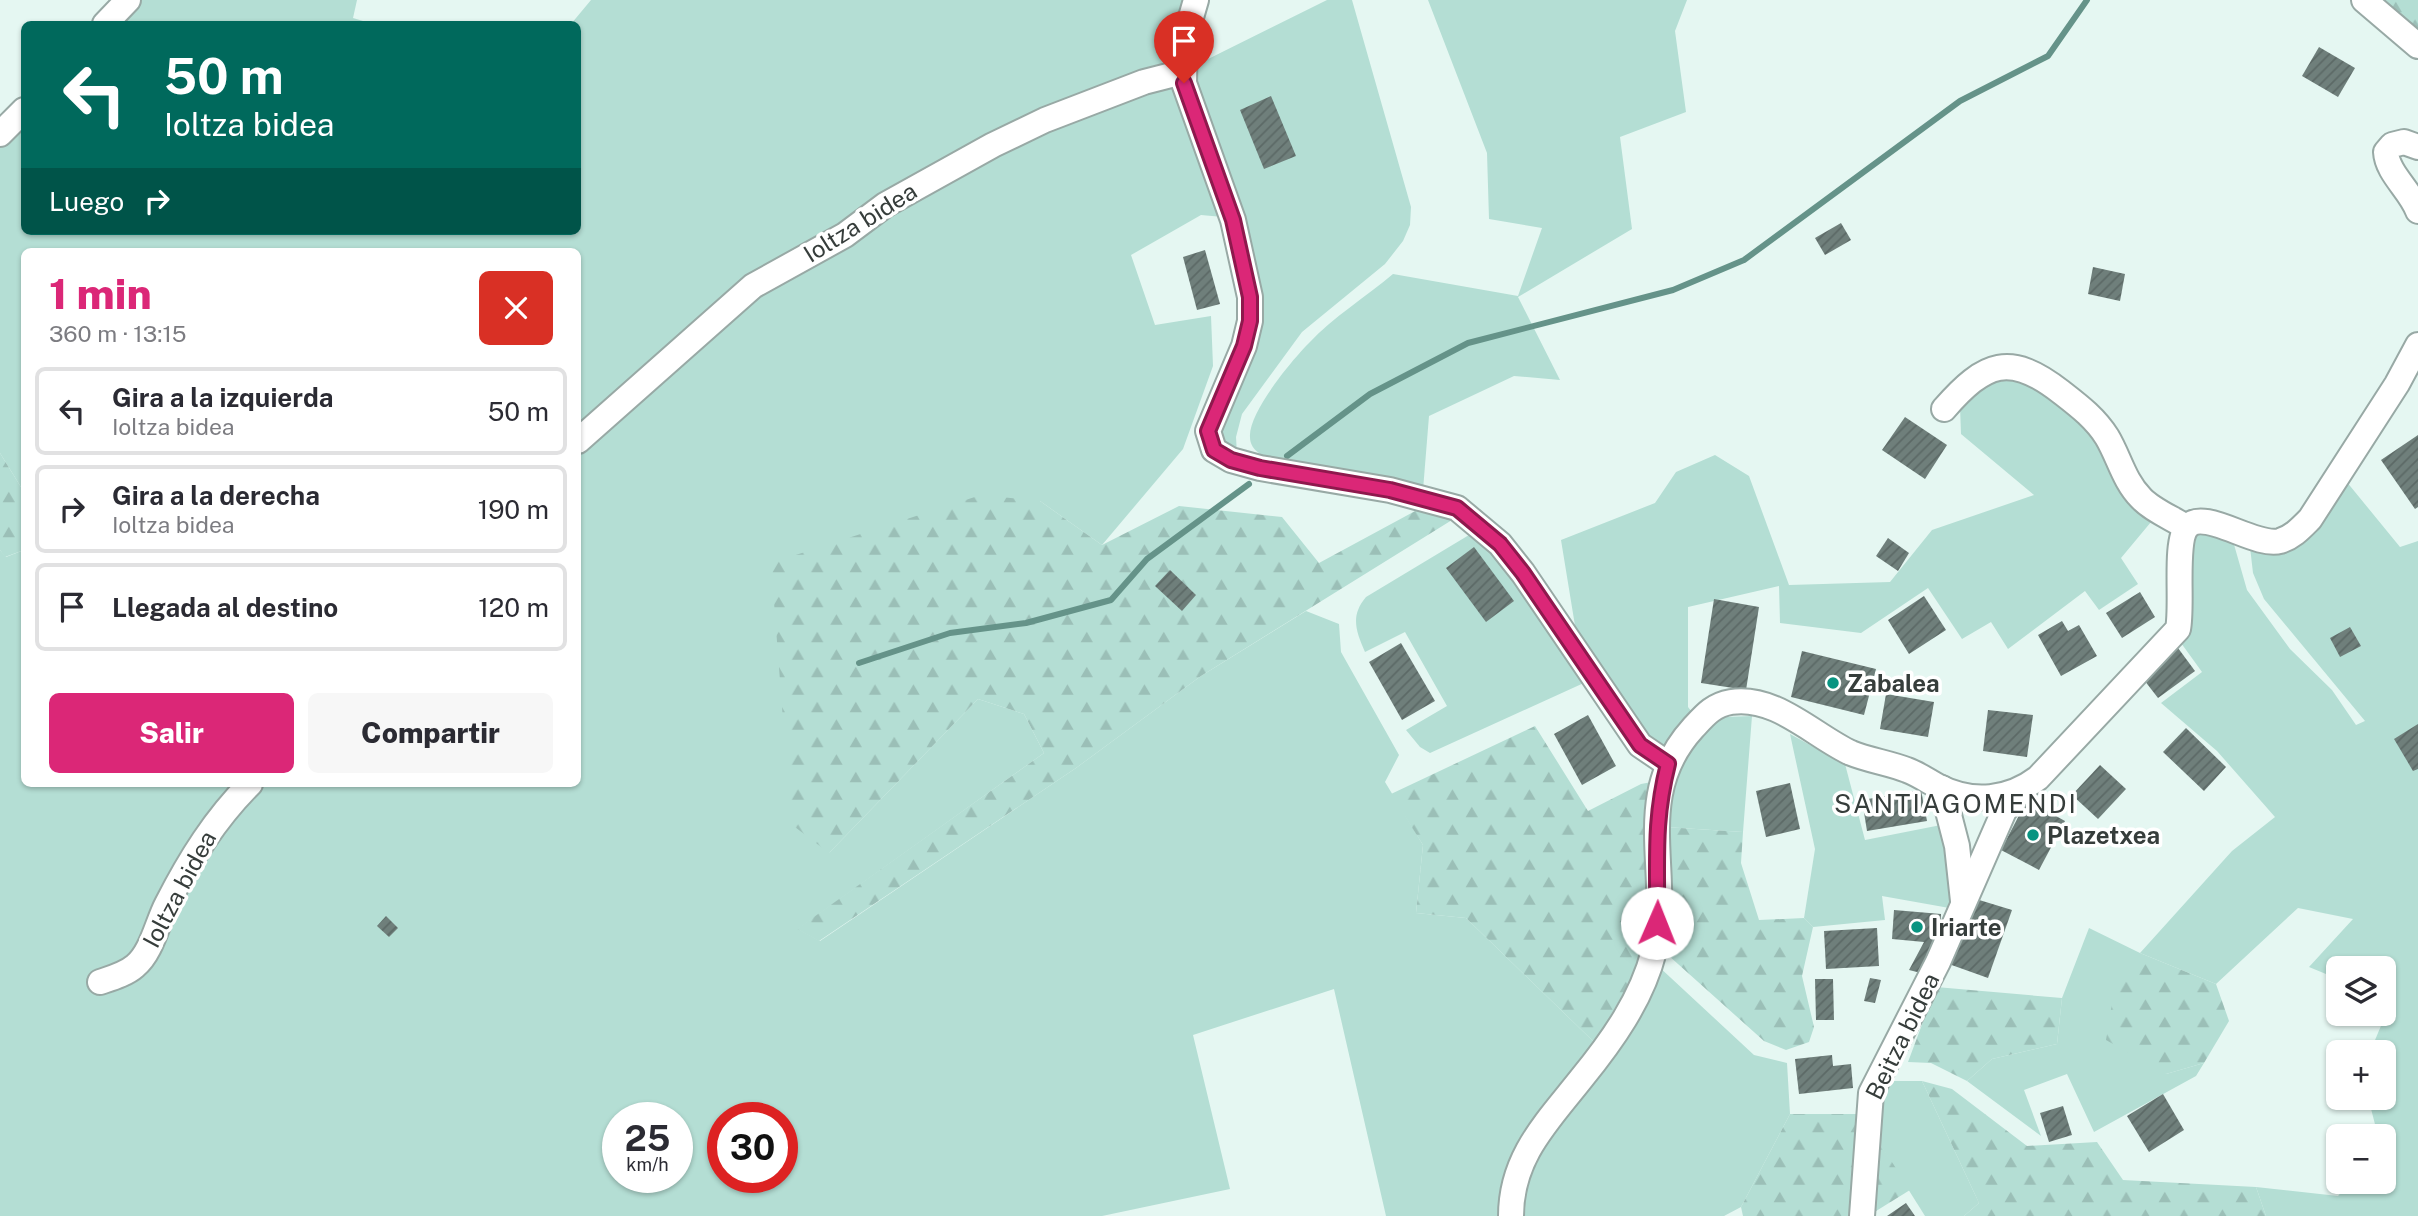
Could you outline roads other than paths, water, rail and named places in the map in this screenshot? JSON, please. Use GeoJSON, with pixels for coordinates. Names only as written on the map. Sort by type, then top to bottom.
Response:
{"type":"FeatureCollection","features":[{"type":"Feature","properties":{"kind":"street"},"geometry":{"type":"LineString","coordinates":[[108,21],[128,0]]}},
{"type":"Feature","properties":{"kind":"street"},"geometry":{"type":"LineString","coordinates":[[1196,0],[1185,38],[1184,83],[1233,220],[1250,297],[1250,321],[1244,346],[1208,431],[1214,450],[1231,460],[1260,468],[1390,490],[1457,508],[1500,544],[1640,745],[1668,764]]}},
{"type":"Feature","properties":{"kind":"street"},"geometry":{"type":"LineString","coordinates":[[2364,0],[2418,46]]}},
{"type":"Feature","properties":{"kind":"street","name":"Ioltza bidea"},"geometry":{"type":"LineString","coordinates":[[581,438],[753,286],[845,235],[885,205],[993,145],[1045,120],[1144,82],[1183,72]]}},
{"type":"Feature","properties":{"kind":"street"},"geometry":{"type":"LineString","coordinates":[[0,134],[21,113]]}},
{"type":"Feature","properties":{"kind":"street"},"geometry":{"type":"LineString","coordinates":[[2418,147],[2404,142],[2392,145],[2386,152],[2386,160],[2413,198],[2418,211]]}},
{"type":"Feature","properties":{"kind":"street"},"geometry":{"type":"LineString","coordinates":[[1944,409],[1963,387],[1993,368],[2010,366],[2029,369],[2095,418],[2127,479],[2142,500],[2186,527],[2195,521],[2206,521],[2263,541],[2278,541],[2297,533],[2310,519],[2418,345]]}},
{"type":"Feature","properties":{"kind":"street","name":"Beitza bidea"},"geometry":{"type":"LineString","coordinates":[[1862,1216],[1871,1093],[1938,962],[2004,811],[2178,629],[2181,614],[2181,542],[2186,527]]}},
{"type":"Feature","properties":{"kind":"street"},"geometry":{"type":"LineString","coordinates":[[1511,1216],[1511,1191],[1523,1159],[1541,1126],[1612,1040],[1636,999],[1654,951],[1658,882],[1655,847],[1658,802],[1668,764],[1686,735],[1711,708],[1733,702],[1759,704],[1779,711],[1851,753],[1909,770],[1942,788],[1969,797],[1991,798],[2020,792]]}},
{"type":"Feature","properties":{"kind":"street","name":"Ioltza bidea"},"geometry":{"type":"LineString","coordinates":[[100,982],[135,966],[144,956],[166,905],[201,842],[223,810],[247,787]]}},
{"type":"Feature","properties":{"kind":"street","name":"Beitza bidea"},"geometry":{"type":"LineString","coordinates":[[1942,788],[1957,846],[1963,902]]}},
{"type":"Feature","properties":{"kind":"waterway"},"geometry":{"type":"LineString","coordinates":[[1287,456],[1370,394],[1468,343],[1673,290],[1744,260],[1960,101],[2048,56],[2087,0]]}},
{"type":"Feature","properties":{"kind":"waterway"},"geometry":{"type":"LineString","coordinates":[[859,663],[950,633],[1026,623],[1111,600],[1147,559],[1249,484]]}},
{"type":"Feature","properties":{"kind":"place","name":"Zabalea"},"geometry":{"type":"Point","coordinates":[1833,683]}},
{"type":"Feature","properties":{"kind":"place","name":"Plazetxea"},"geometry":{"type":"Point","coordinates":[2033,835]}},
{"type":"Feature","properties":{"kind":"place","name":"Iriarte"},"geometry":{"type":"Point","coordinates":[1917,927]}},
{"type":"Feature","properties":{"kind":"district","name":"SANTIAGOMENDI"},"geometry":{"type":"Point","coordinates":[1956,803]}}]}
